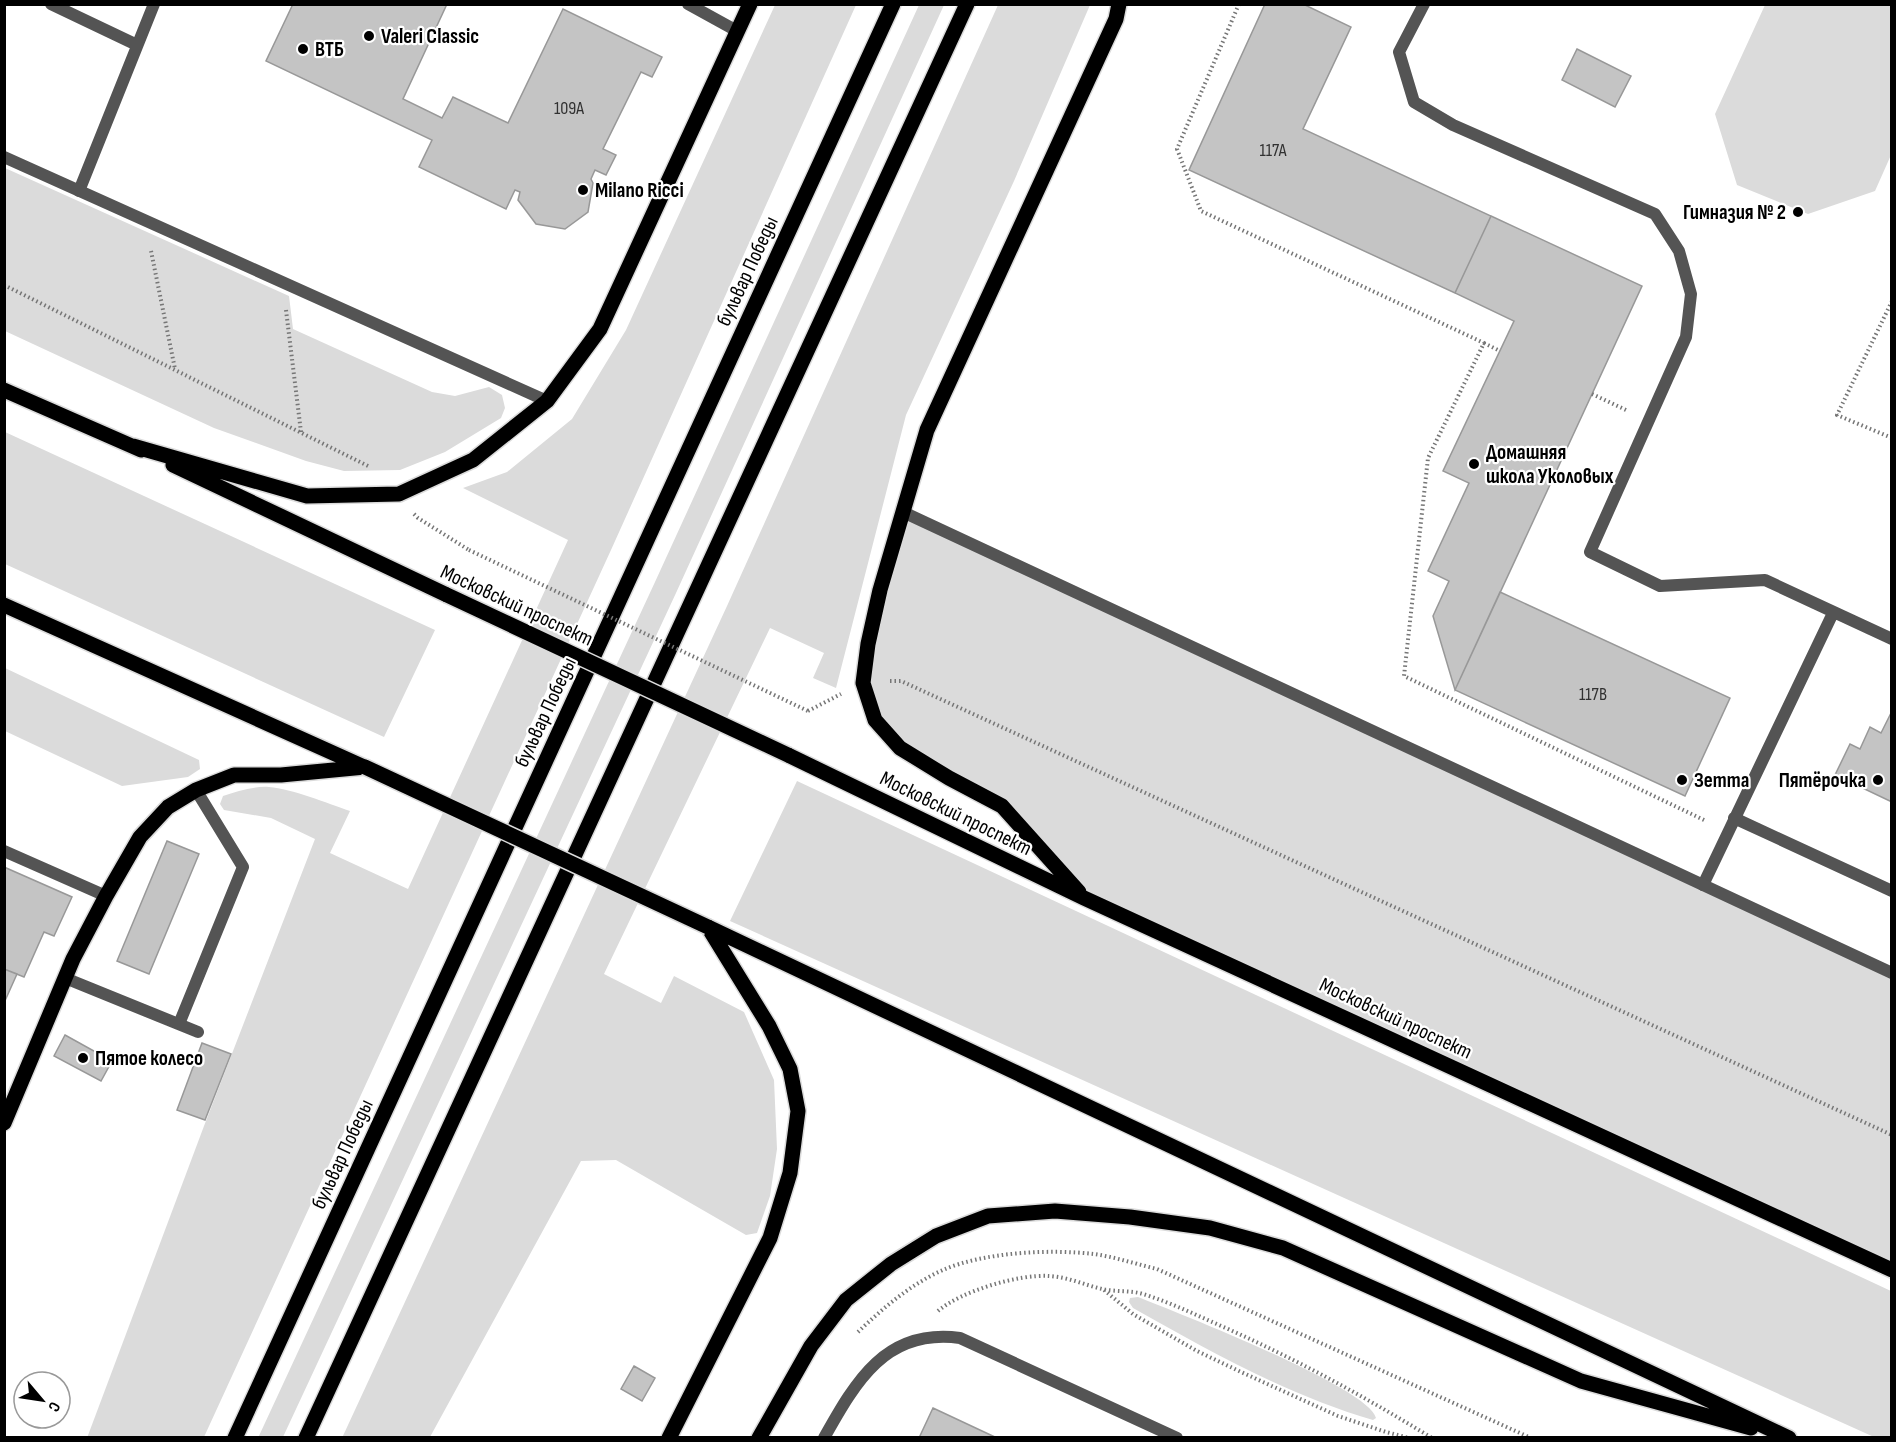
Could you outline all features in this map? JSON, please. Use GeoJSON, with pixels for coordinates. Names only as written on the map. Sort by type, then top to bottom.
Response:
{"type":"FeatureCollection","features":[{"type":"Feature","properties":{"kind":"main road"},"geometry":{"type":"LineString","coordinates":[[133,446],[307,496],[399,494],[473,460],[548,401],[600,329],[750,4]]}},
{"type":"Feature","properties":{"kind":"main road","name":"бульвар Победы"},"geometry":{"type":"LineString","coordinates":[[235,1437],[893,4]]}},
{"type":"Feature","properties":{"kind":"main road"},"geometry":{"type":"LineString","coordinates":[[306,1437],[967,4]]}},
{"type":"Feature","properties":{"kind":"main road"},"geometry":{"type":"LineString","coordinates":[[1084,898],[1002,806],[900,747],[875,720],[863,683],[868,644],[880,590],[927,430],[1116,19],[1119,4]]}},
{"type":"Feature","properties":{"kind":"main road","name":"Московский проспект"},"geometry":{"type":"LineString","coordinates":[[4,390],[133,446],[788,755],[1084,898],[1892,1270]]}},
{"type":"Feature","properties":{"kind":"main road"},"geometry":{"type":"LineString","coordinates":[[4,605],[365,767],[1788,1437]]}},
{"type":"Feature","properties":{"kind":"main road"},"geometry":{"type":"LineString","coordinates":[[4,1123],[73,960],[106,896],[140,837],[168,807],[196,790],[234,776],[282,775],[365,767]]}},
{"type":"Feature","properties":{"kind":"main road"},"geometry":{"type":"LineString","coordinates":[[669,1437],[770,1238],[790,1173],[798,1111],[790,1070],[769,1026],[708,927]]}},
{"type":"Feature","properties":{"kind":"main road"},"geometry":{"type":"LineString","coordinates":[[759,1437],[811,1346],[846,1300],[891,1264],[936,1236],[988,1216],[1055,1211],[1130,1217],[1210,1228],[1283,1248],[1581,1381],[1788,1437]]}},
{"type":"Feature","properties":{"kind":"street"},"geometry":{"type":"LineString","coordinates":[[51,4],[137,45]]}},
{"type":"Feature","properties":{"kind":"street"},"geometry":{"type":"LineString","coordinates":[[79,191],[154,4]]}},
{"type":"Feature","properties":{"kind":"street"},"geometry":{"type":"LineString","coordinates":[[688,4],[737,31]]}},
{"type":"Feature","properties":{"kind":"street"},"geometry":{"type":"LineString","coordinates":[[1424,4],[1398,52],[1414,102],[1454,125],[1655,214],[1679,250],[1691,294],[1686,337],[1590,552],[1660,586],[1765,580],[1892,639]]}},
{"type":"Feature","properties":{"kind":"street"},"geometry":{"type":"LineString","coordinates":[[4,157],[548,401]]}},
{"type":"Feature","properties":{"kind":"street"},"geometry":{"type":"LineString","coordinates":[[903,512],[1892,973]]}},
{"type":"Feature","properties":{"kind":"street"},"geometry":{"type":"LineString","coordinates":[[1702,885],[1833,613]]}},
{"type":"Feature","properties":{"kind":"street"},"geometry":{"type":"LineString","coordinates":[[179,1024],[243,867],[196,790]]}},
{"type":"Feature","properties":{"kind":"street"},"geometry":{"type":"LineString","coordinates":[[1734,818],[1892,891]]}},
{"type":"Feature","properties":{"kind":"street"},"geometry":{"type":"LineString","coordinates":[[4,851],[106,896]]}},
{"type":"Feature","properties":{"kind":"street"},"geometry":{"type":"LineString","coordinates":[[65,978],[198,1032]]}},
{"type":"Feature","properties":{"kind":"street"},"geometry":{"type":"LineString","coordinates":[[824,1437],[846,1401],[874,1365],[890,1350],[912,1340],[945,1336],[960,1338],[1177,1437]]}},
{"type":"Feature","properties":{"kind":"path"},"geometry":{"type":"LineString","coordinates":[[1239,4],[1177,149],[1201,211],[1500,351]]}},
{"type":"Feature","properties":{"kind":"path"},"geometry":{"type":"LineString","coordinates":[[146,221],[175,369]]}},
{"type":"Feature","properties":{"kind":"path"},"geometry":{"type":"LineString","coordinates":[[282,282],[302,432]]}},
{"type":"Feature","properties":{"kind":"path"},"geometry":{"type":"LineString","coordinates":[[4,285],[367,465],[399,494],[418,518],[469,550],[808,711],[863,683],[901,681],[1892,1135]]}},
{"type":"Feature","properties":{"kind":"path"},"geometry":{"type":"LineString","coordinates":[[1892,301],[1837,414],[1892,438]]}},
{"type":"Feature","properties":{"kind":"path"},"geometry":{"type":"LineString","coordinates":[[1484,344],[1428,458],[1404,676],[1728,831]]}},
{"type":"Feature","properties":{"kind":"path"},"geometry":{"type":"LineString","coordinates":[[1592,394],[1649,421]]}},
{"type":"Feature","properties":{"kind":"path"},"geometry":{"type":"LineString","coordinates":[[855,1335],[876,1315],[913,1287],[944,1269],[983,1258],[1048,1251],[1095,1254],[1157,1269],[1531,1437]]}},
{"type":"Feature","properties":{"kind":"path"},"geometry":{"type":"LineString","coordinates":[[912,1340],[923,1324],[948,1303],[979,1289],[1011,1280],[1049,1276],[1103,1290],[1141,1293],[1259,1342],[1331,1378],[1432,1437]]}},
{"type":"Feature","properties":{"kind":"path"},"geometry":{"type":"LineString","coordinates":[[1103,1290],[1133,1314],[1197,1351],[1240,1372],[1338,1416],[1409,1437]]}},
{"type":"Feature","properties":{"kind":"shaded area"},"geometry":{"type":"Polygon","coordinates":[[[775,5],[856,5],[611,550],[204,1437],[87,1438],[315,839],[271,818],[224,810],[220,804],[223,796],[251,788],[278,788],[350,811],[330,853],[408,889],[568,540],[463,488],[507,472],[572,419],[626,330],[775,5]]]}},
{"type":"Feature","properties":{"kind":"shaded area"},"geometry":{"type":"Polygon","coordinates":[[[919,5],[944,5],[676,593],[283,1437],[258,1438],[655,582],[919,5]]]}},
{"type":"Feature","properties":{"kind":"shaded area"},"geometry":{"type":"Polygon","coordinates":[[[998,5],[1090,5],[1014,181],[906,415],[836,688],[813,678],[824,653],[770,628],[604,974],[661,1003],[674,976],[744,1012],[774,1080],[777,1149],[770,1196],[757,1233],[746,1235],[616,1160],[581,1161],[430,1437],[342,1438],[727,606],[998,5]]]}},
{"type":"Feature","properties":{"kind":"shaded area"},"geometry":{"type":"Polygon","coordinates":[[[1765,5],[1891,5],[1891,155],[1875,191],[1808,214],[1737,185],[1715,114],[1765,5]]]}},
{"type":"Feature","properties":{"kind":"shaded area"},"geometry":{"type":"Polygon","coordinates":[[[5,168],[289,296],[293,329],[432,392],[455,396],[489,387],[502,395],[505,408],[501,418],[445,452],[400,470],[344,471],[306,461],[214,428],[5,331],[5,168]]]}},
{"type":"Feature","properties":{"kind":"shaded area"},"geometry":{"type":"Polygon","coordinates":[[[5,432],[435,630],[384,737],[5,564],[5,432]]]}},
{"type":"Feature","properties":{"kind":"shaded area"},"geometry":{"type":"Polygon","coordinates":[[[903,512],[1891,973],[1891,1270],[1084,898],[1002,806],[949,778],[875,720],[863,683],[903,512]]]}},
{"type":"Feature","properties":{"kind":"shaded area"},"geometry":{"type":"Polygon","coordinates":[[[5,668],[199,760],[200,769],[188,777],[122,786],[5,731],[5,668]]]}},
{"type":"Feature","properties":{"kind":"shaded area"},"geometry":{"type":"Polygon","coordinates":[[[797,781],[1891,1291],[1891,1437],[1874,1437],[730,921],[797,781]]]}},
{"type":"Feature","properties":{"kind":"shaded area"},"geometry":{"type":"Polygon","coordinates":[[[1138,1297],[1227,1333],[1307,1370],[1365,1404],[1376,1418],[1373,1420],[1310,1398],[1220,1356],[1133,1308],[1129,1302],[1130,1298],[1138,1297]]]}},
{"type":"Feature","properties":{"kind":"building"},"geometry":{"type":"Polygon","coordinates":[[[293,4],[447,4],[403,99],[442,118],[453,97],[508,123],[563,9],[662,57],[652,77],[641,72],[603,149],[616,155],[606,175],[595,170],[591,179],[593,183],[588,212],[565,229],[536,224],[518,200],[520,192],[515,190],[506,209],[419,167],[432,140],[266,61],[293,4]]]}},
{"type":"Feature","properties":{"kind":"building"},"geometry":{"type":"Polygon","coordinates":[[[1265,4],[1303,4],[1351,27],[1303,129],[1491,216],[1455,293],[1189,170],[1265,4]]]}},
{"type":"Feature","properties":{"kind":"building"},"geometry":{"type":"Polygon","coordinates":[[[1577,49],[1631,76],[1615,107],[1562,80],[1577,49]]]}},
{"type":"Feature","properties":{"kind":"building"},"geometry":{"type":"Polygon","coordinates":[[[1491,216],[1642,286],[1455,690],[1433,616],[1449,581],[1428,571],[1469,483],[1443,471],[1514,321],[1455,293],[1491,216]]]}},
{"type":"Feature","properties":{"kind":"building"},"geometry":{"type":"Polygon","coordinates":[[[1500,592],[1730,698],[1685,796],[1455,690],[1500,592]]]}},
{"type":"Feature","properties":{"kind":"building"},"geometry":{"type":"Polygon","coordinates":[[[1892,711],[1892,802],[1835,775],[1850,744],[1860,749],[1870,727],[1881,733],[1892,711]]]}},
{"type":"Feature","properties":{"kind":"building"},"geometry":{"type":"Polygon","coordinates":[[[167,841],[199,854],[149,974],[117,961],[167,841]]]}},
{"type":"Feature","properties":{"kind":"building"},"geometry":{"type":"Polygon","coordinates":[[[4,867],[72,897],[54,936],[44,932],[24,977],[4,969],[4,867]]]}},
{"type":"Feature","properties":{"kind":"building"},"geometry":{"type":"Polygon","coordinates":[[[4,969],[17,974],[4,1003],[4,969]]]}},
{"type":"Feature","properties":{"kind":"building","name":"Пятое колесо"},"geometry":{"type":"Polygon","coordinates":[[[65,1035],[112,1061],[101,1081],[54,1056],[65,1035]]]}},
{"type":"Feature","properties":{"kind":"building"},"geometry":{"type":"Polygon","coordinates":[[[202,1043],[231,1054],[205,1120],[177,1110],[202,1043]]]}},
{"type":"Feature","properties":{"kind":"building"},"geometry":{"type":"Polygon","coordinates":[[[634,1366],[655,1378],[642,1401],[621,1389],[634,1366]]]}},
{"type":"Feature","properties":{"kind":"building"},"geometry":{"type":"Polygon","coordinates":[[[933,1408],[997,1438],[919,1438],[933,1408]]]}},
{"type":"Feature","properties":{"kind":"place","name":"Valeri Classic"},"geometry":{"type":"Point","coordinates":[369,36]}},
{"type":"Feature","properties":{"kind":"place","name":"ВТБ"},"geometry":{"type":"Point","coordinates":[303,49]}},
{"type":"Feature","properties":{"kind":"place","name":"Milano Ricci"},"geometry":{"type":"Point","coordinates":[583,190]}},
{"type":"Feature","properties":{"kind":"place","name":"Гимназия № 2"},"geometry":{"type":"Point","coordinates":[1798,212]}},
{"type":"Feature","properties":{"kind":"place","name":"Домашняя школа Уколовых"},"geometry":{"type":"Point","coordinates":[1474,464]}},
{"type":"Feature","properties":{"kind":"place","name":"Зетта"},"geometry":{"type":"Point","coordinates":[1682,780]}},
{"type":"Feature","properties":{"kind":"place","name":"Пятёрочка"},"geometry":{"type":"Point","coordinates":[1878,780]}},
{"type":"Feature","properties":{"kind":"place","name":"Пятое колесо"},"geometry":{"type":"Point","coordinates":[83,1058]}}]}
